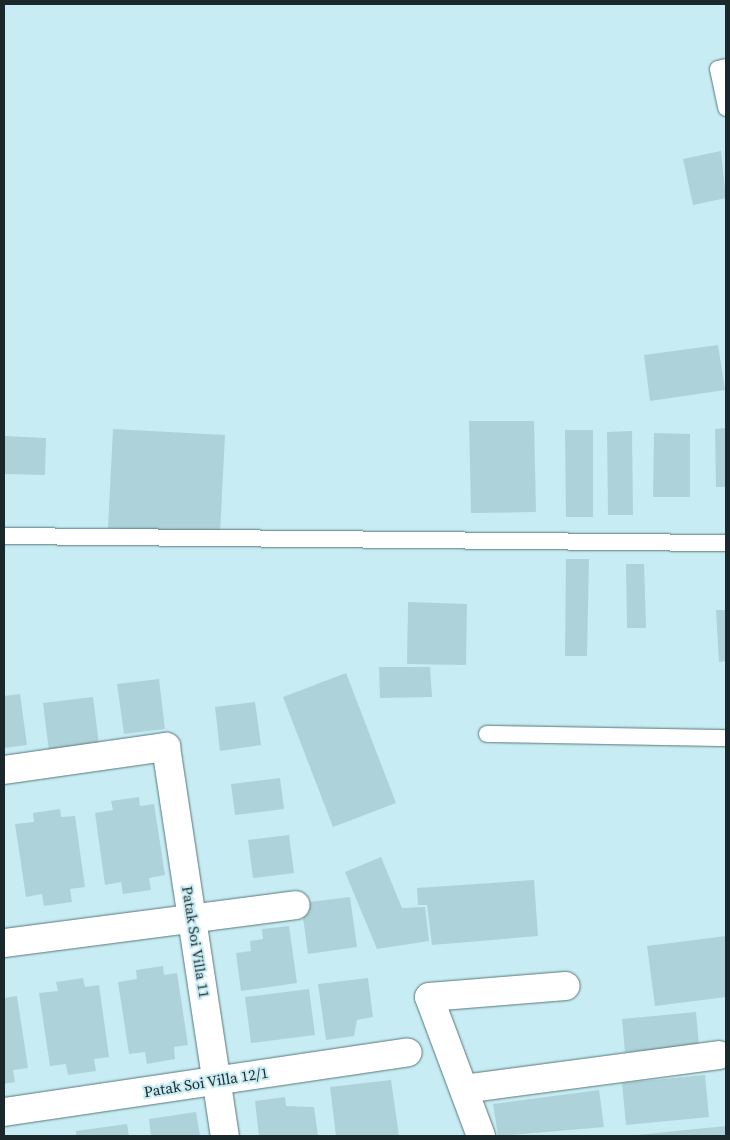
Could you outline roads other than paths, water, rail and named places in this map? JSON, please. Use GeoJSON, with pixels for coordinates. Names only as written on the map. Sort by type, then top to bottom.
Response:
{"type":"FeatureCollection","features":[{"type":"Feature","properties":{"kind":"street","name":"Patak Soi Villa 11"},"geometry":{"type":"LineString","coordinates":[[4,770],[166,747],[225,1136]]}},
{"type":"Feature","properties":{"kind":"street"},"geometry":{"type":"LineString","coordinates":[[4,943],[296,905]]}},
{"type":"Feature","properties":{"kind":"street"},"geometry":{"type":"LineString","coordinates":[[481,1136],[429,997],[566,986]]}},
{"type":"Feature","properties":{"kind":"street","name":"Patak Soi Villa 12/1"},"geometry":{"type":"LineString","coordinates":[[4,1112],[408,1052]]}},
{"type":"Feature","properties":{"kind":"street"},"geometry":{"type":"LineString","coordinates":[[464,1090],[719,1055]]}},
{"type":"Feature","properties":{"kind":"lane"},"geometry":{"type":"LineString","coordinates":[[726,67],[718,70],[726,108]]}},
{"type":"Feature","properties":{"kind":"lane"},"geometry":{"type":"LineString","coordinates":[[4,536],[726,543]]}},
{"type":"Feature","properties":{"kind":"lane"},"geometry":{"type":"LineString","coordinates":[[487,734],[726,738]]}}]}
